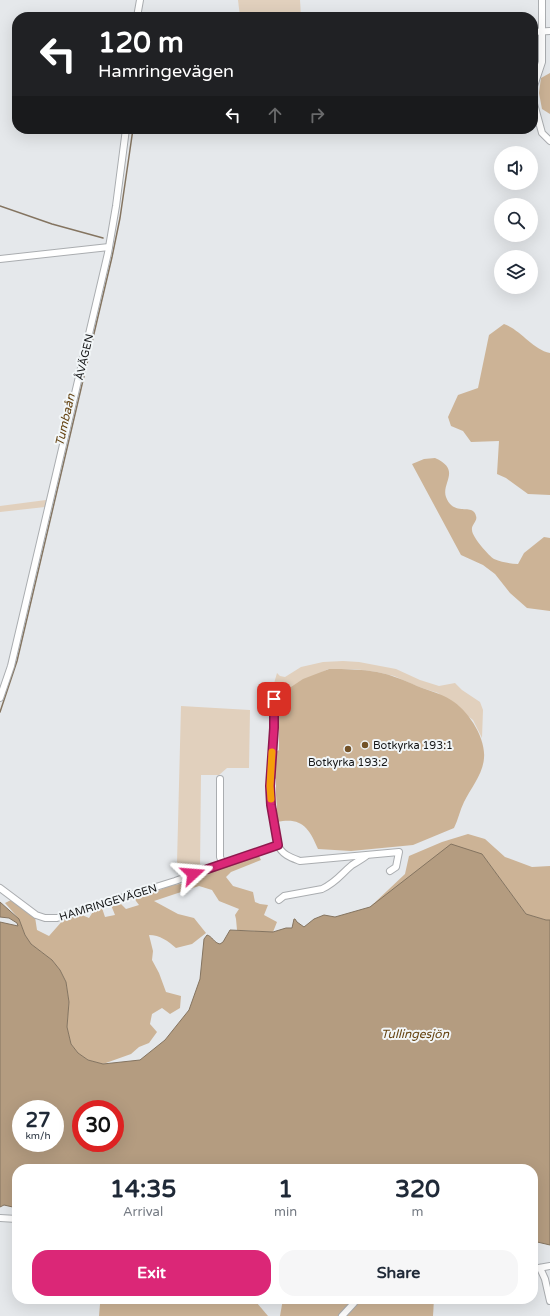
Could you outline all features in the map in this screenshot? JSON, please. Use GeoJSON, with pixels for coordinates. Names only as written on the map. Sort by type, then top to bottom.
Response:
{"type":"FeatureCollection","features":[{"type":"Feature","properties":{"kind":"street"},"geometry":{"type":"LineString","coordinates":[[138,12],[140,0]]}},
{"type":"Feature","properties":{"kind":"street"},"geometry":{"type":"LineString","coordinates":[[538,74],[542,62],[542,0]]}},
{"type":"Feature","properties":{"kind":"street"},"geometry":{"type":"LineString","coordinates":[[538,32],[550,31]]}},
{"type":"Feature","properties":{"kind":"street"},"geometry":{"type":"LineString","coordinates":[[538,119],[542,134],[550,141]]}},
{"type":"Feature","properties":{"kind":"street","name":"ÅVÄGEN"},"geometry":{"type":"LineString","coordinates":[[0,698],[11,666],[109,247],[125,134]]}},
{"type":"Feature","properties":{"kind":"street"},"geometry":{"type":"LineString","coordinates":[[0,259],[109,247]]}},
{"type":"Feature","properties":{"kind":"street"},"geometry":{"type":"LineString","coordinates":[[274,699],[274,728],[270,786],[271,805],[280,849],[288,856],[300,861],[400,852],[396,867],[390,871]]}},
{"type":"Feature","properties":{"kind":"street"},"geometry":{"type":"LineString","coordinates":[[220,779],[220,853],[223,864]]}},
{"type":"Feature","properties":{"kind":"street","name":"HAMRINGEVÄGEN"},"geometry":{"type":"LineString","coordinates":[[0,888],[36,915],[45,918],[57,918],[86,910],[278,845]]}},
{"type":"Feature","properties":{"kind":"street"},"geometry":{"type":"LineString","coordinates":[[279,900],[284,896],[308,890],[322,889],[338,879],[353,865],[367,855]]}},
{"type":"Feature","properties":{"kind":"street"},"geometry":{"type":"LineString","coordinates":[[0,1218],[12,1219]]}},
{"type":"Feature","properties":{"kind":"street"},"geometry":{"type":"LineString","coordinates":[[550,1266],[540,1268],[545,1278],[550,1301]]}},
{"type":"Feature","properties":{"kind":"street"},"geometry":{"type":"LineString","coordinates":[[342,1316],[353,1304]]}},
{"type":"Feature","properties":{"kind":"shaded area"},"geometry":{"type":"Polygon","coordinates":[[[238,0],[300,0],[301,12],[239,12],[238,0]]]}},
{"type":"Feature","properties":{"kind":"shaded area"},"geometry":{"type":"Polygon","coordinates":[[[550,73],[550,114],[542,109],[539,93],[541,78],[550,73]]]}},
{"type":"Feature","properties":{"kind":"shaded area"},"geometry":{"type":"Polygon","coordinates":[[[504,324],[516,330],[538,348],[550,353],[550,495],[528,494],[506,478],[497,474],[499,441],[471,442],[463,431],[451,426],[448,417],[458,395],[478,388],[489,335],[504,324]]]}},
{"type":"Feature","properties":{"kind":"shaded area"},"geometry":{"type":"Polygon","coordinates":[[[435,458],[447,467],[449,472],[445,492],[449,503],[458,509],[471,510],[474,512],[476,518],[472,526],[473,533],[481,546],[494,559],[506,563],[518,564],[524,553],[544,537],[550,538],[550,611],[527,608],[510,593],[495,574],[483,565],[461,555],[412,464],[424,459],[435,458]]]}},
{"type":"Feature","properties":{"kind":"shaded area"},"geometry":{"type":"Polygon","coordinates":[[[46,500],[45,507],[0,512],[0,506],[46,500]]]}},
{"type":"Feature","properties":{"kind":"shaded area"},"geometry":{"type":"Polygon","coordinates":[[[323,662],[359,662],[396,669],[420,680],[439,686],[455,683],[462,690],[480,702],[483,710],[482,738],[473,720],[438,693],[419,687],[394,676],[354,669],[328,669],[282,693],[279,712],[271,711],[269,701],[277,673],[280,676],[285,677],[301,667],[323,662]]]}},
{"type":"Feature","properties":{"kind":"shaded area"},"geometry":{"type":"Polygon","coordinates":[[[329,669],[365,670],[393,676],[439,694],[464,710],[479,733],[484,750],[484,758],[479,775],[464,802],[454,828],[413,845],[351,851],[318,849],[308,830],[304,826],[293,821],[277,822],[274,810],[277,808],[276,779],[273,777],[275,753],[279,750],[279,712],[282,693],[303,679],[329,669]]]}},
{"type":"Feature","properties":{"kind":"shaded area"},"geometry":{"type":"Polygon","coordinates":[[[181,706],[250,710],[249,768],[227,768],[219,775],[201,775],[200,869],[177,863],[181,706]]]}},
{"type":"Feature","properties":{"kind":"shaded area"},"geometry":{"type":"Polygon","coordinates":[[[468,834],[485,839],[505,857],[532,867],[550,866],[550,920],[526,914],[482,854],[370,907],[405,874],[409,856],[442,842],[468,834]]]}},
{"type":"Feature","properties":{"kind":"shaded area"},"geometry":{"type":"Polygon","coordinates":[[[258,854],[261,860],[231,872],[226,877],[233,886],[253,892],[255,902],[268,905],[264,915],[277,922],[273,932],[237,930],[235,915],[239,909],[219,901],[212,890],[199,886],[154,901],[178,914],[194,918],[206,933],[192,944],[176,948],[164,939],[149,935],[153,951],[152,960],[159,973],[166,992],[181,996],[180,1008],[170,1014],[162,1008],[152,1014],[150,1024],[157,1032],[149,1043],[139,1047],[131,1054],[103,1064],[88,1060],[78,1053],[71,1044],[67,1027],[69,1002],[66,982],[60,970],[52,960],[31,944],[25,935],[19,919],[5,903],[11,900],[35,917],[37,930],[49,936],[64,919],[82,915],[89,918],[94,910],[102,908],[105,917],[115,915],[111,905],[119,902],[126,909],[139,905],[134,896],[155,892],[169,886],[190,882],[206,875],[207,872],[258,854]]]}},
{"type":"Feature","properties":{"kind":"shaded area"},"geometry":{"type":"Polygon","coordinates":[[[100,1304],[258,1304],[268,1316],[99,1316],[100,1304]]]}},
{"type":"Feature","properties":{"kind":"shaded area"},"geometry":{"type":"Polygon","coordinates":[[[282,1304],[434,1304],[433,1316],[280,1316],[282,1304]]]}},
{"type":"Feature","properties":{"kind":"water","name":"Tullingesjön"},"geometry":{"type":"Polygon","coordinates":[[[451,844],[482,854],[526,914],[550,920],[550,1245],[538,1242],[538,1164],[12,1164],[12,1207],[4,1205],[0,1207],[0,922],[18,926],[17,923],[9,918],[0,917],[0,902],[19,919],[25,935],[31,944],[52,960],[60,970],[66,982],[69,1002],[67,1027],[71,1044],[78,1053],[88,1060],[103,1064],[140,1060],[165,1040],[189,1010],[200,979],[204,939],[207,935],[220,944],[223,942],[230,930],[273,932],[286,928],[292,928],[294,919],[304,927],[314,919],[324,915],[335,917],[370,907],[451,844]]]}},
{"type":"Feature","properties":{"kind":"waterway","name":"Tumbaån"},"geometry":{"type":"LineString","coordinates":[[0,712],[17,661],[112,257],[120,218],[132,134]]}},
{"type":"Feature","properties":{"kind":"waterway"},"geometry":{"type":"LineString","coordinates":[[0,206],[52,224],[103,238]]}},
{"type":"Feature","properties":{"kind":"slow traffic"},"geometry":{"type":"LineString","coordinates":[[271,799],[270,772],[272,752]]}},
{"type":"Feature","properties":{"kind":"place","name":"Botkyrka 193:1"},"geometry":{"type":"Point","coordinates":[365,745]}},
{"type":"Feature","properties":{"kind":"place","name":"Botkyrka 193:2"},"geometry":{"type":"Point","coordinates":[348,749]}},
{"type":"Feature","properties":{"kind":"route"},"geometry":{"type":"LineString","coordinates":[[193,874],[278,845],[271,805],[270,786],[274,728],[274,699]]}}]}
